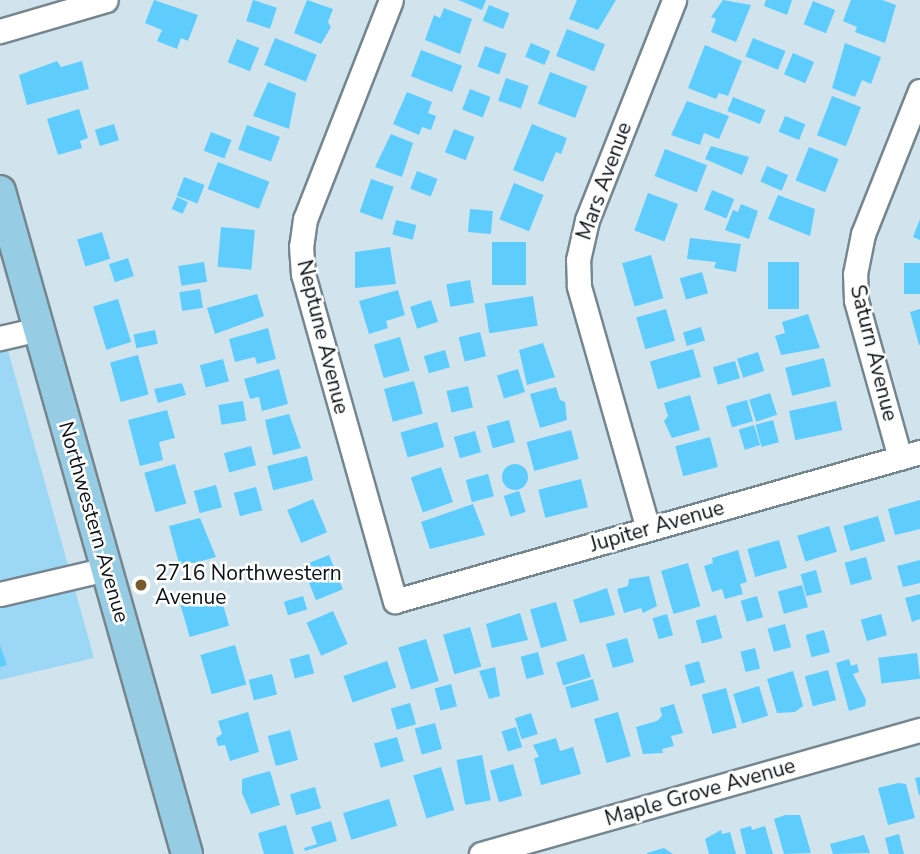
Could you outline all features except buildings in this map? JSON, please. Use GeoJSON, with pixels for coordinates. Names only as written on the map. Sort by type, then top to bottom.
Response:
{"type":"FeatureCollection","features":[{"type":"Feature","properties":{"kind":"main road","name":"Northwestern Avenue"},"geometry":{"type":"LineString","coordinates":[[0,191],[187,854]]}},
{"type":"Feature","properties":{"kind":"street"},"geometry":{"type":"LineString","coordinates":[[0,31],[106,0]]}},
{"type":"Feature","properties":{"kind":"street","name":"Neptune Avenue"},"geometry":{"type":"LineString","coordinates":[[391,0],[305,219],[301,246],[303,274],[395,601]]}},
{"type":"Feature","properties":{"kind":"street","name":"Mars Avenue"},"geometry":{"type":"LineString","coordinates":[[648,529],[579,286],[578,260],[587,220],[674,0]]}},
{"type":"Feature","properties":{"kind":"street","name":"Saturn Avenue"},"geometry":{"type":"LineString","coordinates":[[910,455],[856,300],[855,274],[863,234],[920,91]]}},
{"type":"Feature","properties":{"kind":"street"},"geometry":{"type":"LineString","coordinates":[[0,338],[39,329]]}},
{"type":"Feature","properties":{"kind":"street","name":"Jupiter Avenue"},"geometry":{"type":"LineString","coordinates":[[395,601],[910,455]]}},
{"type":"Feature","properties":{"kind":"street"},"geometry":{"type":"LineString","coordinates":[[0,594],[107,569]]}},
{"type":"Feature","properties":{"kind":"street","name":"Maple Grove Avenue"},"geometry":{"type":"LineString","coordinates":[[481,854],[920,730]]}},
{"type":"Feature","properties":{"kind":"shaded area"},"geometry":{"type":"Polygon","coordinates":[[[0,322],[94,658],[0,680],[0,322]]]}},
{"type":"Feature","properties":{"kind":"place","name":"2716 Northwestern Avenue"},"geometry":{"type":"Point","coordinates":[141,585]}}]}
